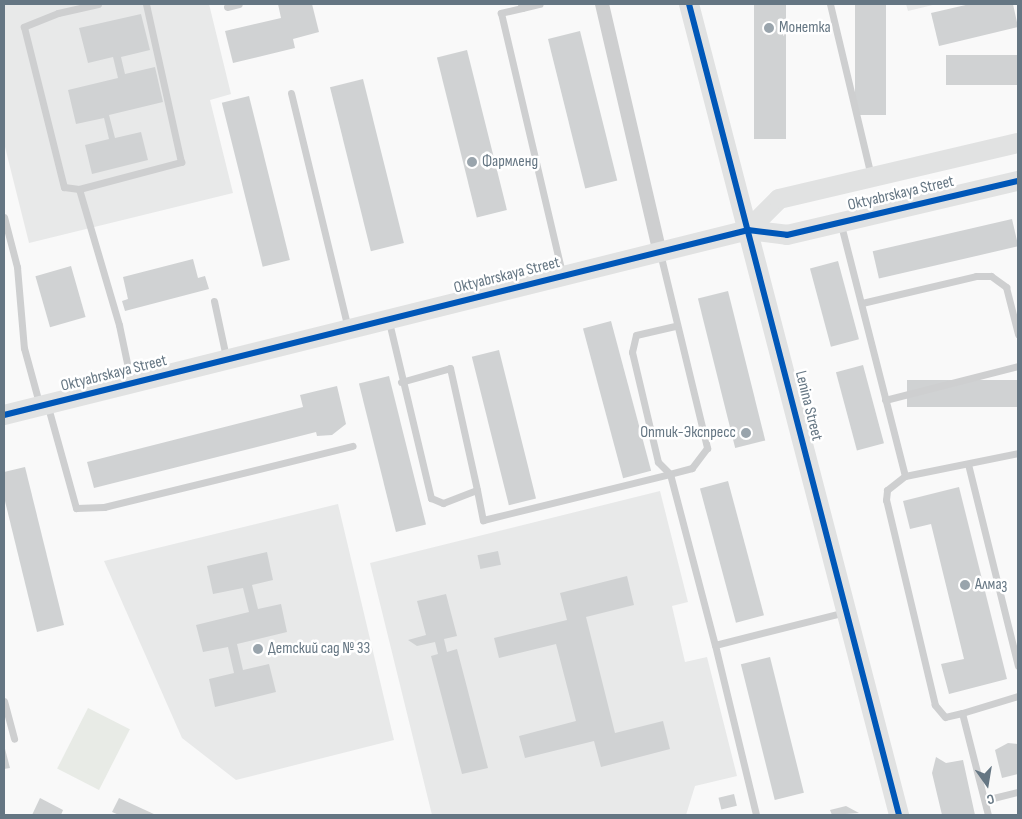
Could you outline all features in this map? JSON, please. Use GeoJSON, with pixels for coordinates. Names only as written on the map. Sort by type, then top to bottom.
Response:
{"type":"FeatureCollection","features":[{"type":"Feature","properties":{"kind":"street"},"geometry":{"type":"LineString","coordinates":[[602,4],[660,253]]}},
{"type":"Feature","properties":{"kind":"street","name":"Lenina Street"},"geometry":{"type":"LineString","coordinates":[[689,4],[899,815]]}},
{"type":"Feature","properties":{"kind":"street","name":"Oktyabrskaya Street"},"geometry":{"type":"LineString","coordinates":[[748,230],[779,199],[1018,143]]}},
{"type":"Feature","properties":{"kind":"street","name":"Oktyabrskaya Street"},"geometry":{"type":"LineString","coordinates":[[4,415],[748,230],[787,235],[1018,181]]}},
{"type":"Feature","properties":{"kind":"lane"},"geometry":{"type":"LineString","coordinates":[[98,4],[24,27],[64,187],[79,189],[181,162],[146,4]]}},
{"type":"Feature","properties":{"kind":"lane"},"geometry":{"type":"LineString","coordinates":[[227,7],[239,4]]}},
{"type":"Feature","properties":{"kind":"lane"},"geometry":{"type":"LineString","coordinates":[[540,4],[522,6],[501,13],[562,276]]}},
{"type":"Feature","properties":{"kind":"lane"},"geometry":{"type":"LineString","coordinates":[[830,4],[872,177]]}},
{"type":"Feature","properties":{"kind":"lane"},"geometry":{"type":"LineString","coordinates":[[291,93],[348,329]]}},
{"type":"Feature","properties":{"kind":"lane"},"geometry":{"type":"LineString","coordinates":[[79,189],[119,324],[131,383]]}},
{"type":"Feature","properties":{"kind":"lane"},"geometry":{"type":"LineString","coordinates":[[4,217],[17,267],[24,348],[76,508],[104,507],[353,446]]}},
{"type":"Feature","properties":{"kind":"lane"},"geometry":{"type":"LineString","coordinates":[[840,222],[905,476]]}},
{"type":"Feature","properties":{"kind":"lane"},"geometry":{"type":"LineString","coordinates":[[401,382],[450,368],[483,520],[692,468],[707,448],[675,326],[660,253]]}},
{"type":"Feature","properties":{"kind":"lane"},"geometry":{"type":"LineString","coordinates":[[862,304],[991,276],[1006,287],[1018,334]]}},
{"type":"Feature","properties":{"kind":"lane"},"geometry":{"type":"LineString","coordinates":[[214,301],[226,360]]}},
{"type":"Feature","properties":{"kind":"lane"},"geometry":{"type":"LineString","coordinates":[[388,319],[401,382],[431,498],[443,503],[477,490]]}},
{"type":"Feature","properties":{"kind":"lane"},"geometry":{"type":"LineString","coordinates":[[675,326],[636,335],[632,352],[658,462],[670,474],[715,645],[756,815]]}},
{"type":"Feature","properties":{"kind":"lane"},"geometry":{"type":"LineString","coordinates":[[885,400],[1018,366]]}},
{"type":"Feature","properties":{"kind":"lane"},"geometry":{"type":"LineString","coordinates":[[1018,453],[905,476],[887,490],[890,519],[935,706],[945,717],[1018,696]]}},
{"type":"Feature","properties":{"kind":"lane"},"geometry":{"type":"LineString","coordinates":[[968,464],[1018,666]]}},
{"type":"Feature","properties":{"kind":"lane"},"geometry":{"type":"LineString","coordinates":[[715,645],[846,611]]}},
{"type":"Feature","properties":{"kind":"lane"},"geometry":{"type":"LineString","coordinates":[[4,701],[14,739]]}},
{"type":"Feature","properties":{"kind":"lane"},"geometry":{"type":"LineString","coordinates":[[962,713],[988,815]]}},
{"type":"Feature","properties":{"kind":"lane"},"geometry":{"type":"LineString","coordinates":[[984,800],[1018,792]]}},
{"type":"Feature","properties":{"kind":"shaded area"},"geometry":{"type":"Polygon","coordinates":[[[4,4],[209,4],[231,94],[210,100],[233,193],[29,243],[4,143],[4,4]]]}},
{"type":"Feature","properties":{"kind":"shaded area"},"geometry":{"type":"Polygon","coordinates":[[[906,4],[937,4],[908,11],[906,4]]]}},
{"type":"Feature","properties":{"kind":"shaded area"},"geometry":{"type":"Polygon","coordinates":[[[660,491],[688,602],[672,606],[685,662],[707,657],[737,776],[695,786],[686,815],[432,815],[370,563],[660,491]]]}},
{"type":"Feature","properties":{"kind":"shaded area","name":"Детский сад № 33"},"geometry":{"type":"Polygon","coordinates":[[[338,504],[394,740],[236,780],[182,738],[104,561],[338,504]]]}},
{"type":"Feature","properties":{"kind":"shaded area"},"geometry":{"type":"Polygon","coordinates":[[[88,708],[130,729],[99,790],[57,769],[88,708]]]}},
{"type":"Feature","properties":{"kind":"building"},"geometry":{"type":"Polygon","coordinates":[[[278,4],[312,4],[319,32],[293,39],[295,48],[233,63],[225,31],[281,18],[278,4]]]}},
{"type":"Feature","properties":{"kind":"building"},"geometry":{"type":"Polygon","coordinates":[[[754,4],[786,4],[786,139],[754,139],[754,4]]]}},
{"type":"Feature","properties":{"kind":"building"},"geometry":{"type":"Polygon","coordinates":[[[855,4],[886,4],[886,115],[855,115],[855,4]]]}},
{"type":"Feature","properties":{"kind":"building"},"geometry":{"type":"Polygon","coordinates":[[[970,4],[1013,4],[1018,27],[939,46],[931,13],[970,4]]]}},
{"type":"Feature","properties":{"kind":"building"},"geometry":{"type":"Polygon","coordinates":[[[141,14],[150,50],[121,57],[125,74],[155,67],[163,102],[109,115],[115,138],[141,132],[148,160],[92,174],[85,145],[109,139],[104,118],[76,124],[68,90],[118,78],[113,57],[88,63],[79,28],[141,14]]]}},
{"type":"Feature","properties":{"kind":"building"},"geometry":{"type":"Polygon","coordinates":[[[580,31],[617,180],[585,188],[548,39],[580,31]]]}},
{"type":"Feature","properties":{"kind":"building"},"geometry":{"type":"Polygon","coordinates":[[[467,50],[507,210],[477,218],[437,57],[467,50]]]}},
{"type":"Feature","properties":{"kind":"building"},"geometry":{"type":"Polygon","coordinates":[[[946,55],[1018,55],[1018,85],[946,85],[946,55]]]}},
{"type":"Feature","properties":{"kind":"building"},"geometry":{"type":"Polygon","coordinates":[[[363,79],[404,243],[371,251],[330,87],[363,79]]]}},
{"type":"Feature","properties":{"kind":"building"},"geometry":{"type":"Polygon","coordinates":[[[249,96],[290,260],[263,267],[222,103],[249,96]]]}},
{"type":"Feature","properties":{"kind":"building"},"geometry":{"type":"Polygon","coordinates":[[[1012,219],[1018,246],[879,278],[873,251],[1012,219]]]}},
{"type":"Feature","properties":{"kind":"building"},"geometry":{"type":"Polygon","coordinates":[[[193,259],[198,278],[205,276],[209,289],[125,311],[122,301],[128,299],[123,277],[193,259]]]}},
{"type":"Feature","properties":{"kind":"building"},"geometry":{"type":"Polygon","coordinates":[[[838,261],[859,339],[831,347],[810,269],[838,261]]]}},
{"type":"Feature","properties":{"kind":"building"},"geometry":{"type":"Polygon","coordinates":[[[71,266],[86,317],[50,327],[35,276],[71,266]]]}},
{"type":"Feature","properties":{"kind":"building"},"geometry":{"type":"Polygon","coordinates":[[[728,291],[765,440],[735,448],[698,298],[728,291]]]}},
{"type":"Feature","properties":{"kind":"building"},"geometry":{"type":"Polygon","coordinates":[[[611,321],[651,471],[623,478],[583,329],[611,321]]]}},
{"type":"Feature","properties":{"kind":"building"},"geometry":{"type":"Polygon","coordinates":[[[499,350],[536,498],[509,505],[472,357],[499,350]]]}},
{"type":"Feature","properties":{"kind":"building"},"geometry":{"type":"Polygon","coordinates":[[[863,365],[884,443],[857,450],[836,372],[863,365]]]}},
{"type":"Feature","properties":{"kind":"building"},"geometry":{"type":"Polygon","coordinates":[[[389,376],[426,524],[396,532],[359,383],[389,376]]]}},
{"type":"Feature","properties":{"kind":"building"},"geometry":{"type":"Polygon","coordinates":[[[907,380],[1018,380],[1018,407],[907,407],[907,380]]]}},
{"type":"Feature","properties":{"kind":"building"},"geometry":{"type":"Polygon","coordinates":[[[337,386],[346,424],[332,435],[317,436],[316,432],[94,488],[87,462],[303,407],[300,395],[337,386]]]}},
{"type":"Feature","properties":{"kind":"building"},"geometry":{"type":"Polygon","coordinates":[[[25,467],[64,625],[37,632],[4,497],[4,472],[25,467]]]}},
{"type":"Feature","properties":{"kind":"building"},"geometry":{"type":"Polygon","coordinates":[[[728,481],[764,615],[736,623],[700,489],[728,481]]]}},
{"type":"Feature","properties":{"kind":"building","name":"Алмаз"},"geometry":{"type":"Polygon","coordinates":[[[959,487],[1007,679],[949,694],[941,664],[964,659],[931,524],[910,529],[903,501],[959,487]]]}},
{"type":"Feature","properties":{"kind":"building"},"geometry":{"type":"Polygon","coordinates":[[[498,551],[501,565],[480,569],[477,555],[498,551]]]}},
{"type":"Feature","properties":{"kind":"building"},"geometry":{"type":"Polygon","coordinates":[[[267,552],[273,580],[252,585],[258,609],[281,604],[287,632],[237,644],[243,670],[269,664],[276,692],[215,707],[209,679],[234,673],[228,647],[203,652],[196,625],[249,612],[243,588],[213,594],[207,566],[267,552]]]}},
{"type":"Feature","properties":{"kind":"building"},"geometry":{"type":"Polygon","coordinates":[[[627,576],[634,605],[586,617],[615,733],[663,721],[670,749],[601,767],[594,741],[525,758],[519,736],[576,721],[556,644],[499,658],[494,638],[567,620],[560,593],[627,576]]]}},
{"type":"Feature","properties":{"kind":"building"},"geometry":{"type":"Polygon","coordinates":[[[446,594],[457,636],[444,639],[447,652],[457,649],[488,768],[462,774],[431,656],[438,654],[435,642],[417,646],[408,640],[426,635],[417,601],[446,594]]]}},
{"type":"Feature","properties":{"kind":"building"},"geometry":{"type":"Polygon","coordinates":[[[770,657],[804,793],[775,800],[741,664],[770,657]]]}},
{"type":"Feature","properties":{"kind":"building"},"geometry":{"type":"Polygon","coordinates":[[[1008,743],[1018,744],[1018,774],[1002,778],[995,750],[1008,743]]]}},
{"type":"Feature","properties":{"kind":"building"},"geometry":{"type":"Polygon","coordinates":[[[4,745],[10,768],[4,769],[4,745]]]}},
{"type":"Feature","properties":{"kind":"building"},"geometry":{"type":"Polygon","coordinates":[[[936,757],[946,763],[963,760],[975,815],[942,815],[932,773],[936,757]]]}},
{"type":"Feature","properties":{"kind":"building"},"geometry":{"type":"Polygon","coordinates":[[[734,794],[737,806],[721,810],[718,798],[734,794]]]}},
{"type":"Feature","properties":{"kind":"building"},"geometry":{"type":"Polygon","coordinates":[[[40,798],[63,810],[61,815],[32,815],[40,798]]]}},
{"type":"Feature","properties":{"kind":"building"},"geometry":{"type":"Polygon","coordinates":[[[119,798],[156,815],[119,815],[112,812],[119,798]]]}},
{"type":"Feature","properties":{"kind":"building"},"geometry":{"type":"Polygon","coordinates":[[[846,806],[859,813],[832,815],[830,810],[846,806]]]}},
{"type":"Feature","properties":{"kind":"cycle path"},"geometry":{"type":"LineString","coordinates":[[689,4],[899,815]]}},
{"type":"Feature","properties":{"kind":"cycle path"},"geometry":{"type":"LineString","coordinates":[[4,415],[748,230],[787,235],[1018,181]]}},
{"type":"Feature","properties":{"kind":"place","name":"Монетка"},"geometry":{"type":"Point","coordinates":[769,28]}},
{"type":"Feature","properties":{"kind":"place","name":"Фармленд"},"geometry":{"type":"Point","coordinates":[472,162]}},
{"type":"Feature","properties":{"kind":"place","name":"Оптик-Экспресс"},"geometry":{"type":"Point","coordinates":[746,433]}},
{"type":"Feature","properties":{"kind":"place","name":"Алмаз"},"geometry":{"type":"Point","coordinates":[965,585]}},
{"type":"Feature","properties":{"kind":"place","name":"Детский сад № 33"},"geometry":{"type":"Point","coordinates":[258,649]}}]}
